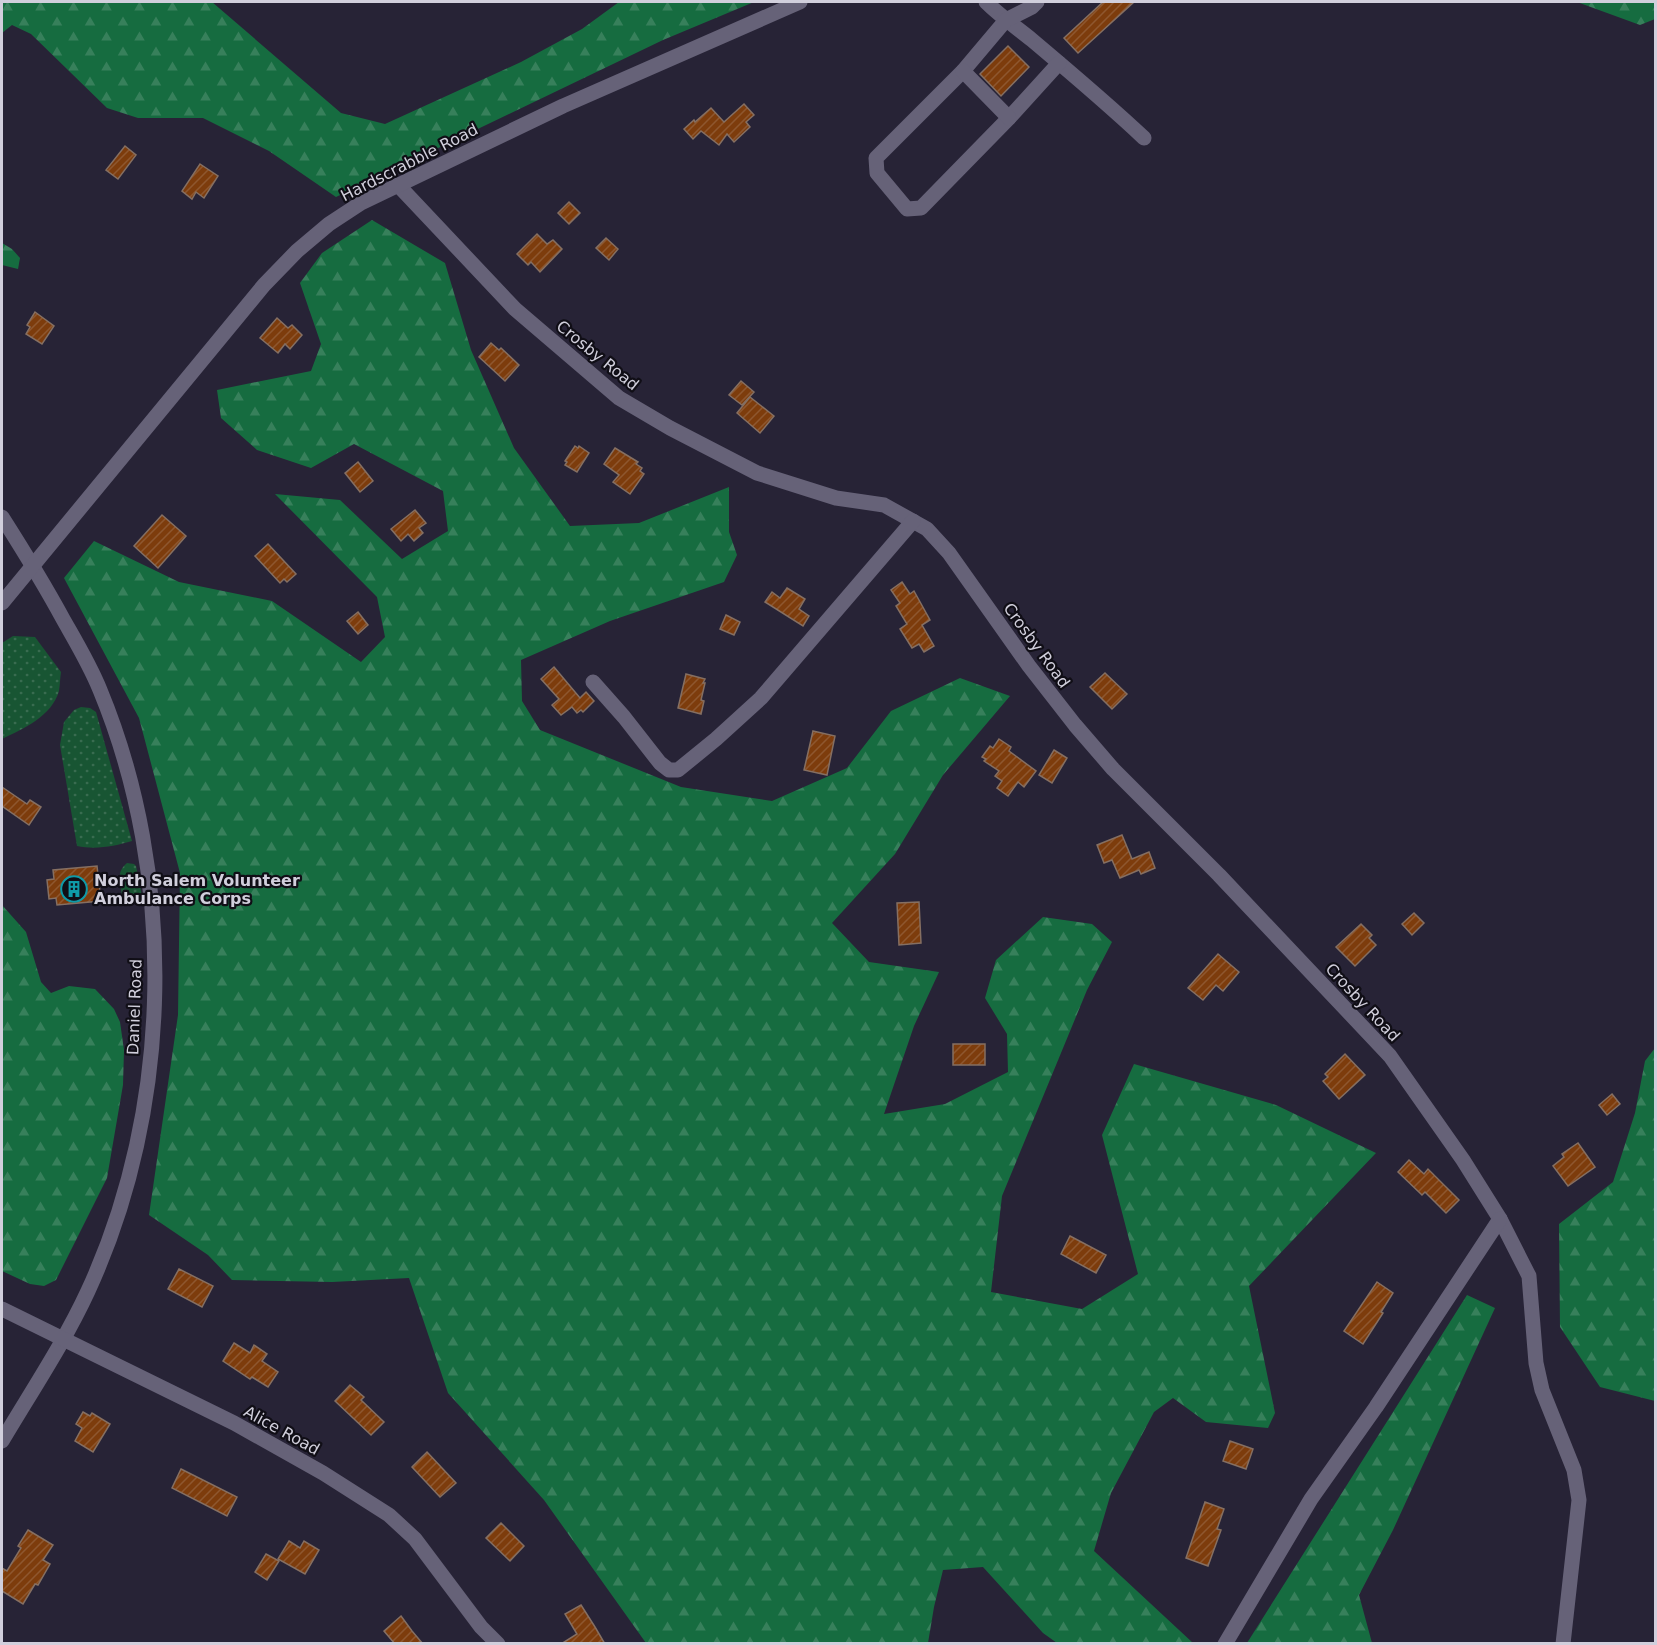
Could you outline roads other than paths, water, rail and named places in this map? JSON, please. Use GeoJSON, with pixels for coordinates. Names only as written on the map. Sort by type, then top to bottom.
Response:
{"type":"FeatureCollection","features":[{"type":"Feature","properties":{"kind":"street","name":"Hardscrabble Road"},"geometry":{"type":"LineString","coordinates":[[2,603],[264,285],[297,251],[329,224],[361,203],[563,106],[800,2]]}},
{"type":"Feature","properties":{"kind":"street"},"geometry":{"type":"LineString","coordinates":[[986,2],[1144,138]]}},
{"type":"Feature","properties":{"kind":"street"},"geometry":{"type":"LineString","coordinates":[[1037,2],[1032,7],[1006,20],[963,71],[876,158],[877,173],[907,209],[921,208],[1059,63]]}},
{"type":"Feature","properties":{"kind":"street"},"geometry":{"type":"LineString","coordinates":[[963,71],[1009,118]]}},
{"type":"Feature","properties":{"kind":"street","name":"Crosby Road"},"geometry":{"type":"LineString","coordinates":[[398,185],[515,309],[619,398],[670,428],[757,473],[836,498],[885,505],[927,529],[949,553],[1029,666],[1113,769],[1219,875],[1390,1056],[1463,1160],[1500,1219],[1529,1276],[1536,1363],[1542,1390],[1574,1470],[1579,1500],[1563,1644]]}},
{"type":"Feature","properties":{"kind":"street","name":"Daniel Road"},"geometry":{"type":"LineString","coordinates":[[2,517],[75,639],[100,688],[119,742],[134,795],[146,853],[155,968],[154,1024],[149,1081],[141,1130],[110,1238],[63,1340],[2,1442]]}},
{"type":"Feature","properties":{"kind":"street"},"geometry":{"type":"LineString","coordinates":[[593,682],[660,763],[669,770],[678,770],[716,740],[761,698],[913,521]]}},
{"type":"Feature","properties":{"kind":"street"},"geometry":{"type":"LineString","coordinates":[[1225,1644],[1311,1499],[1376,1407],[1500,1219]]}},
{"type":"Feature","properties":{"kind":"street","name":"Alice Road"},"geometry":{"type":"LineString","coordinates":[[2,1309],[234,1423],[323,1473],[389,1515],[415,1539],[481,1627],[498,1644]]}},
{"type":"Feature","properties":{"kind":"place","name":"North Salem Volunteer Ambulance Corps"},"geometry":{"type":"Point","coordinates":[74,889]}}]}
